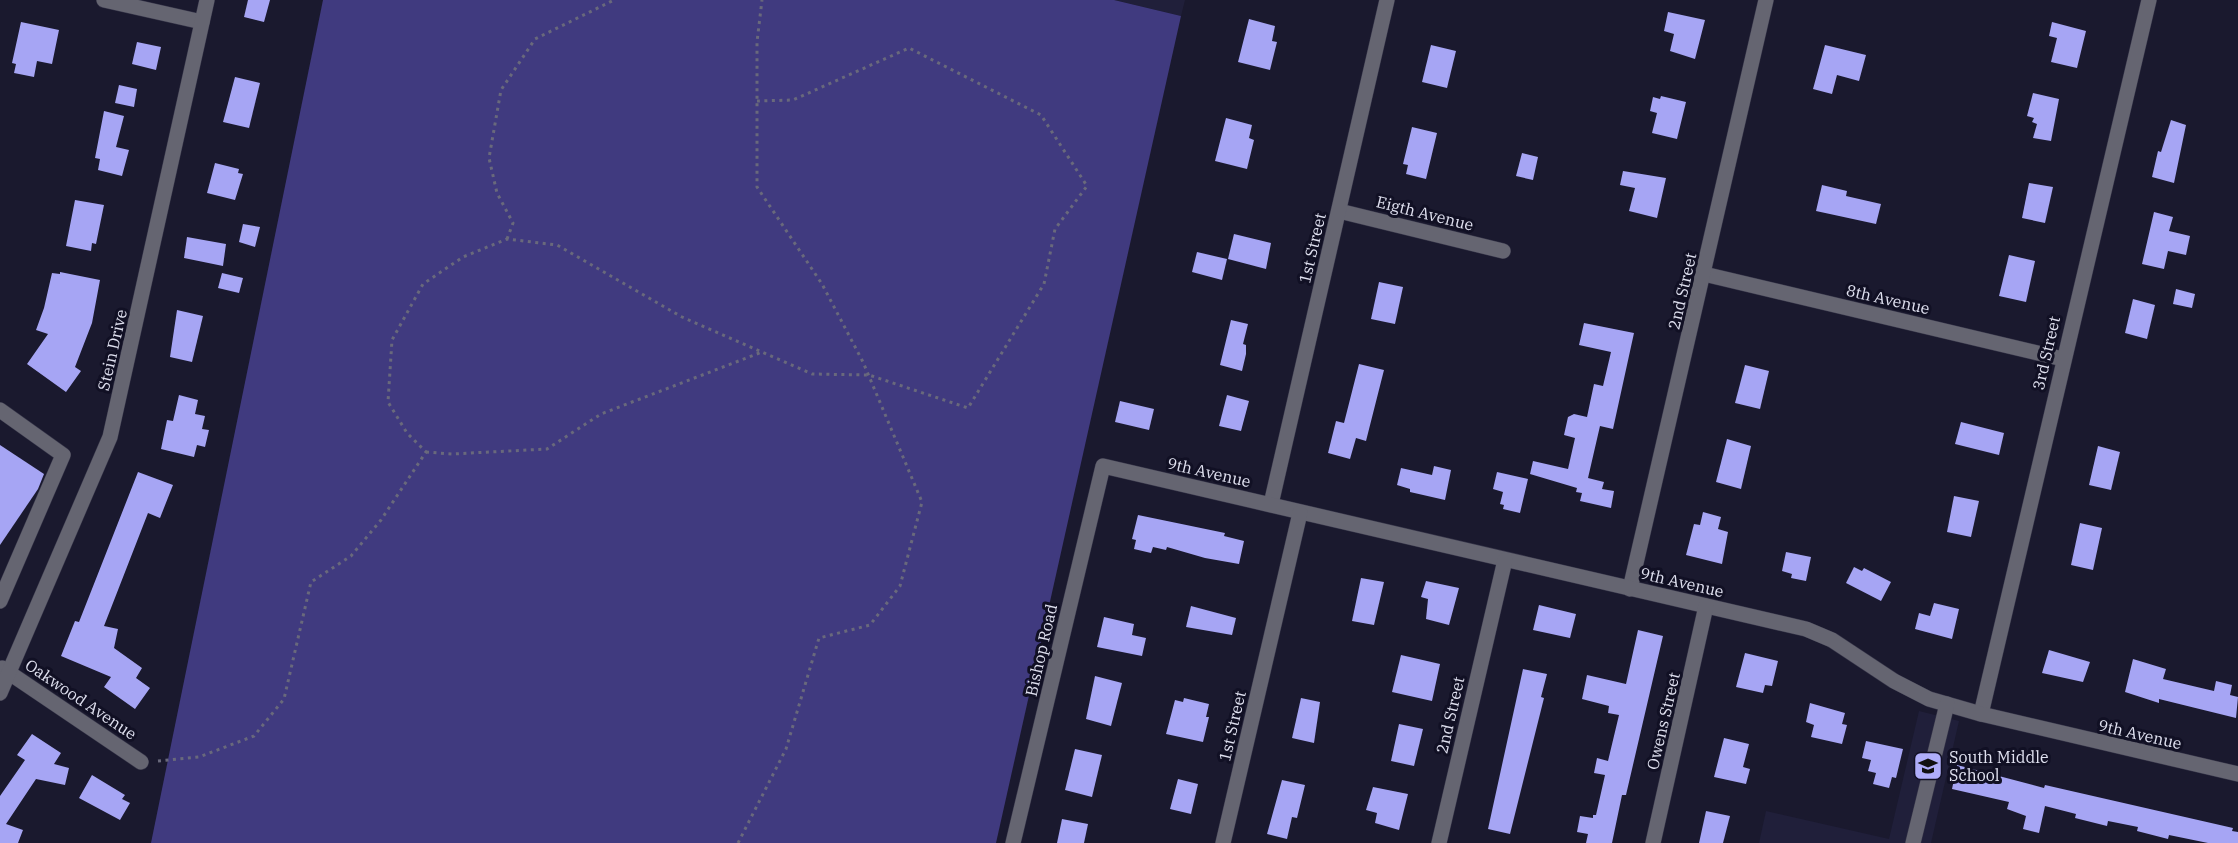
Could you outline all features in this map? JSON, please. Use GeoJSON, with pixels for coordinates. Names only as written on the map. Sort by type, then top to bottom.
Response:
{"type":"FeatureCollection","features":[{"type":"Feature","properties":{"kind":"street"},"geometry":{"type":"LineString","coordinates":[[104,0],[202,22]]}},
{"type":"Feature","properties":{"kind":"street","name":"Stein Drive"},"geometry":{"type":"LineString","coordinates":[[0,693],[4,669],[110,437],[207,0]]}},
{"type":"Feature","properties":{"kind":"street","name":"1st Street"},"geometry":{"type":"LineString","coordinates":[[1271,504],[1387,0]]}},
{"type":"Feature","properties":{"kind":"street","name":"2nd Street"},"geometry":{"type":"LineString","coordinates":[[1630,589],[1766,0]]}},
{"type":"Feature","properties":{"kind":"street","name":"3rd Street"},"geometry":{"type":"LineString","coordinates":[[1980,714],[2149,0]]}},
{"type":"Feature","properties":{"kind":"street","name":"Eigth Avenue"},"geometry":{"type":"LineString","coordinates":[[1340,211],[1503,251]]}},
{"type":"Feature","properties":{"kind":"street","name":"8th Avenue"},"geometry":{"type":"LineString","coordinates":[[1704,274],[2063,358]]}},
{"type":"Feature","properties":{"kind":"street"},"geometry":{"type":"LineString","coordinates":[[0,410],[63,455],[0,601]]}},
{"type":"Feature","properties":{"kind":"street","name":"9th Avenue"},"geometry":{"type":"LineString","coordinates":[[1103,466],[1806,629],[1832,640],[1894,681],[1947,704],[1980,714],[2238,774]]}},
{"type":"Feature","properties":{"kind":"street","name":"Bishop Road"},"geometry":{"type":"LineString","coordinates":[[1013,843],[1103,466]]}},
{"type":"Feature","properties":{"kind":"street","name":"1st Street"},"geometry":{"type":"LineString","coordinates":[[1223,843],[1300,513]]}},
{"type":"Feature","properties":{"kind":"street","name":"2nd Street"},"geometry":{"type":"LineString","coordinates":[[1439,843],[1505,560]]}},
{"type":"Feature","properties":{"kind":"street","name":"Owens Street"},"geometry":{"type":"LineString","coordinates":[[1653,843],[1706,606]]}},
{"type":"Feature","properties":{"kind":"street","name":"Oakwood Avenue"},"geometry":{"type":"LineString","coordinates":[[4,669],[141,762]]}},
{"type":"Feature","properties":{"kind":"street"},"geometry":{"type":"LineString","coordinates":[[1913,843],[1947,704]]}},
{"type":"Feature","properties":{"kind":"path"},"geometry":{"type":"LineString","coordinates":[[507,239],[513,223],[497,193],[489,158],[501,90],[535,39],[614,0]]}},
{"type":"Feature","properties":{"kind":"path"},"geometry":{"type":"LineString","coordinates":[[738,843],[786,749],[819,638],[870,625],[900,586],[922,502],[869,375],[822,284],[757,186],[757,42],[762,0]]}},
{"type":"Feature","properties":{"kind":"path"},"geometry":{"type":"LineString","coordinates":[[757,101],[792,100],[909,48],[1041,115],[1087,186],[1055,228],[1044,284],[968,408],[869,375],[812,374],[762,352],[682,317],[557,245],[507,239],[463,257],[423,284],[392,340],[388,402],[407,433],[426,452],[452,454],[547,449],[602,414],[762,352]]}},
{"type":"Feature","properties":{"kind":"path"},"geometry":{"type":"LineString","coordinates":[[141,762],[199,757],[255,736],[284,699],[311,582],[351,556],[381,520],[426,452]]}},
{"type":"Feature","properties":{"kind":"shaded area"},"geometry":{"type":"Polygon","coordinates":[[[323,0],[1114,0],[1181,16],[996,843],[151,843],[323,0]]]}},
{"type":"Feature","properties":{"kind":"shaded area"},"geometry":{"type":"Polygon","coordinates":[[[1114,0],[1185,0],[1181,16],[1114,0]]]}},
{"type":"Feature","properties":{"kind":"shaded area","name":"South Middle School"},"geometry":{"type":"Polygon","coordinates":[[[1919,711],[1959,721],[1931,843],[1759,843],[1766,811],[1889,839],[1919,711]]]}},
{"type":"Feature","properties":{"kind":"building"},"geometry":{"type":"Polygon","coordinates":[[[248,0],[270,0],[264,22],[244,17],[248,0]]]}},
{"type":"Feature","properties":{"kind":"building"},"geometry":{"type":"Polygon","coordinates":[[[1668,12],[1705,20],[1695,59],[1670,51],[1674,34],[1664,31],[1668,12]]]}},
{"type":"Feature","properties":{"kind":"building"},"geometry":{"type":"Polygon","coordinates":[[[1249,19],[1275,26],[1272,41],[1277,42],[1270,70],[1238,62],[1249,19]]]}},
{"type":"Feature","properties":{"kind":"building"},"geometry":{"type":"Polygon","coordinates":[[[21,22],[59,30],[52,64],[37,61],[34,77],[14,73],[16,64],[12,63],[21,22]]]}},
{"type":"Feature","properties":{"kind":"building"},"geometry":{"type":"Polygon","coordinates":[[[2052,22],[2086,31],[2077,68],[2051,62],[2057,38],[2049,36],[2052,22]]]}},
{"type":"Feature","properties":{"kind":"building"},"geometry":{"type":"Polygon","coordinates":[[[137,42],[161,47],[156,70],[132,64],[137,42]]]}},
{"type":"Feature","properties":{"kind":"building"},"geometry":{"type":"Polygon","coordinates":[[[1431,45],[1456,51],[1447,88],[1422,82],[1431,45]]]}},
{"type":"Feature","properties":{"kind":"building"},"geometry":{"type":"Polygon","coordinates":[[[1825,45],[1866,55],[1859,81],[1837,75],[1832,94],[1813,89],[1825,45]]]}},
{"type":"Feature","properties":{"kind":"building"},"geometry":{"type":"Polygon","coordinates":[[[235,77],[260,83],[249,128],[223,122],[235,77]]]}},
{"type":"Feature","properties":{"kind":"building"},"geometry":{"type":"Polygon","coordinates":[[[119,85],[137,89],[134,107],[115,103],[119,85]]]}},
{"type":"Feature","properties":{"kind":"building"},"geometry":{"type":"Polygon","coordinates":[[[2033,93],[2059,99],[2051,141],[2033,138],[2037,124],[2032,122],[2034,118],[2027,116],[2033,93]]]}},
{"type":"Feature","properties":{"kind":"building"},"geometry":{"type":"Polygon","coordinates":[[[1661,96],[1686,102],[1677,139],[1652,133],[1657,113],[1650,111],[1653,97],[1660,99],[1661,96]]]}},
{"type":"Feature","properties":{"kind":"building"},"geometry":{"type":"Polygon","coordinates":[[[104,111],[124,116],[116,147],[129,150],[122,176],[98,170],[100,159],[95,158],[104,111]]]}},
{"type":"Feature","properties":{"kind":"building"},"geometry":{"type":"Polygon","coordinates":[[[1226,118],[1252,125],[1249,138],[1254,140],[1247,169],[1215,161],[1226,118]]]}},
{"type":"Feature","properties":{"kind":"building"},"geometry":{"type":"Polygon","coordinates":[[[2171,120],[2186,125],[2174,183],[2152,177],[2158,151],[2161,152],[2171,120]]]}},
{"type":"Feature","properties":{"kind":"building"},"geometry":{"type":"Polygon","coordinates":[[[1412,127],[1437,133],[1426,179],[1406,174],[1408,165],[1403,164],[1412,127]]]}},
{"type":"Feature","properties":{"kind":"building"},"geometry":{"type":"Polygon","coordinates":[[[1522,153],[1538,157],[1533,180],[1516,176],[1522,153]]]}},
{"type":"Feature","properties":{"kind":"building"},"geometry":{"type":"Polygon","coordinates":[[[215,163],[239,169],[238,173],[243,174],[235,200],[207,193],[215,163]]]}},
{"type":"Feature","properties":{"kind":"building"},"geometry":{"type":"Polygon","coordinates":[[[1623,171],[1666,178],[1657,218],[1629,211],[1635,188],[1620,185],[1623,171]]]}},
{"type":"Feature","properties":{"kind":"building"},"geometry":{"type":"Polygon","coordinates":[[[2029,183],[2053,187],[2045,223],[2022,218],[2029,183]]]}},
{"type":"Feature","properties":{"kind":"building"},"geometry":{"type":"Polygon","coordinates":[[[1822,185],[1847,191],[1846,196],[1881,204],[1876,224],[1816,211],[1822,185]]]}},
{"type":"Feature","properties":{"kind":"building"},"geometry":{"type":"Polygon","coordinates":[[[75,200],[104,205],[96,244],[92,243],[91,251],[66,246],[75,200]]]}},
{"type":"Feature","properties":{"kind":"building"},"geometry":{"type":"Polygon","coordinates":[[[2154,212],[2173,217],[2169,231],[2190,236],[2186,255],[2168,251],[2164,269],[2142,264],[2154,212]]]}},
{"type":"Feature","properties":{"kind":"building"},"geometry":{"type":"Polygon","coordinates":[[[243,224],[260,227],[255,247],[239,242],[243,224]]]}},
{"type":"Feature","properties":{"kind":"building"},"geometry":{"type":"Polygon","coordinates":[[[1234,234],[1271,243],[1266,269],[1228,259],[1234,234]]]}},
{"type":"Feature","properties":{"kind":"building"},"geometry":{"type":"Polygon","coordinates":[[[187,237],[226,244],[223,266],[184,258],[187,237]]]}},
{"type":"Feature","properties":{"kind":"building"},"geometry":{"type":"Polygon","coordinates":[[[1197,252],[1227,259],[1222,280],[1192,272],[1197,252]]]}},
{"type":"Feature","properties":{"kind":"building"},"geometry":{"type":"Polygon","coordinates":[[[2009,255],[2035,261],[2026,302],[1999,296],[2009,255]]]}},
{"type":"Feature","properties":{"kind":"building"},"geometry":{"type":"Polygon","coordinates":[[[60,272],[100,280],[92,323],[75,367],[81,371],[66,392],[27,364],[48,334],[36,330],[52,273],[60,274],[60,272]]]}},
{"type":"Feature","properties":{"kind":"building"},"geometry":{"type":"Polygon","coordinates":[[[222,273],[243,278],[239,293],[218,288],[222,273]]]}},
{"type":"Feature","properties":{"kind":"building"},"geometry":{"type":"Polygon","coordinates":[[[1379,282],[1403,287],[1395,324],[1371,319],[1379,282]]]}},
{"type":"Feature","properties":{"kind":"building"},"geometry":{"type":"Polygon","coordinates":[[[2176,289],[2195,294],[2192,308],[2173,304],[2176,289]]]}},
{"type":"Feature","properties":{"kind":"building"},"geometry":{"type":"Polygon","coordinates":[[[2133,299],[2155,305],[2147,339],[2125,333],[2133,299]]]}},
{"type":"Feature","properties":{"kind":"building"},"geometry":{"type":"Polygon","coordinates":[[[177,310],[203,316],[192,362],[170,357],[177,310]]]}},
{"type":"Feature","properties":{"kind":"building"},"geometry":{"type":"Polygon","coordinates":[[[1231,320],[1248,324],[1243,344],[1246,345],[1246,354],[1242,371],[1220,365],[1231,320]]]}},
{"type":"Feature","properties":{"kind":"building"},"geometry":{"type":"Polygon","coordinates":[[[1584,323],[1634,333],[1613,429],[1600,426],[1588,478],[1604,482],[1602,489],[1614,491],[1611,508],[1580,501],[1582,493],[1576,492],[1577,488],[1530,474],[1533,461],[1568,469],[1575,438],[1564,435],[1568,417],[1574,414],[1587,417],[1594,384],[1603,386],[1611,352],[1579,345],[1584,323]]]}},
{"type":"Feature","properties":{"kind":"building"},"geometry":{"type":"Polygon","coordinates":[[[1359,364],[1384,370],[1366,441],[1356,438],[1350,459],[1328,453],[1336,421],[1344,423],[1359,364]]]}},
{"type":"Feature","properties":{"kind":"building"},"geometry":{"type":"Polygon","coordinates":[[[1745,365],[1769,371],[1760,409],[1735,403],[1745,365]]]}},
{"type":"Feature","properties":{"kind":"building"},"geometry":{"type":"Polygon","coordinates":[[[179,395],[198,400],[195,414],[205,416],[202,429],[209,430],[205,447],[197,445],[194,457],[161,449],[167,420],[173,421],[179,395]]]}},
{"type":"Feature","properties":{"kind":"building"},"geometry":{"type":"Polygon","coordinates":[[[1227,395],[1249,401],[1241,431],[1219,426],[1227,395]]]}},
{"type":"Feature","properties":{"kind":"building"},"geometry":{"type":"Polygon","coordinates":[[[1120,401],[1154,409],[1149,430],[1115,422],[1120,401]]]}},
{"type":"Feature","properties":{"kind":"building"},"geometry":{"type":"Polygon","coordinates":[[[1961,422],[2004,433],[1999,455],[1955,444],[1961,422]]]}},
{"type":"Feature","properties":{"kind":"building"},"geometry":{"type":"Polygon","coordinates":[[[1727,439],[1751,446],[1741,489],[1716,482],[1727,439]]]}},
{"type":"Feature","properties":{"kind":"building"},"geometry":{"type":"Polygon","coordinates":[[[0,445],[44,474],[38,489],[0,545],[0,445]]]}},
{"type":"Feature","properties":{"kind":"building"},"geometry":{"type":"Polygon","coordinates":[[[2098,446],[2120,452],[2111,490],[2089,485],[2098,446]]]}},
{"type":"Feature","properties":{"kind":"building"},"geometry":{"type":"Polygon","coordinates":[[[1434,466],[1451,470],[1445,500],[1410,492],[1410,489],[1397,485],[1401,468],[1432,475],[1434,466]]]}},
{"type":"Feature","properties":{"kind":"building"},"geometry":{"type":"Polygon","coordinates":[[[138,472],[173,485],[160,518],[148,513],[104,626],[118,629],[114,648],[142,668],[136,678],[150,688],[135,709],[104,687],[111,677],[61,656],[75,621],[79,622],[138,472]]]}},
{"type":"Feature","properties":{"kind":"building"},"geometry":{"type":"Polygon","coordinates":[[[1497,472],[1528,479],[1520,513],[1503,509],[1504,505],[1500,504],[1503,492],[1493,489],[1497,472]]]}},
{"type":"Feature","properties":{"kind":"building"},"geometry":{"type":"Polygon","coordinates":[[[1954,496],[1979,501],[1971,537],[1947,532],[1954,496]]]}},
{"type":"Feature","properties":{"kind":"building"},"geometry":{"type":"Polygon","coordinates":[[[1703,512],[1721,517],[1718,529],[1728,532],[1722,564],[1686,555],[1694,524],[1700,525],[1703,512]]]}},
{"type":"Feature","properties":{"kind":"building"},"geometry":{"type":"Polygon","coordinates":[[[1138,515],[1225,533],[1224,536],[1244,541],[1239,564],[1205,558],[1167,547],[1166,550],[1153,547],[1151,553],[1134,549],[1136,540],[1132,539],[1138,515]]]}},
{"type":"Feature","properties":{"kind":"building"},"geometry":{"type":"Polygon","coordinates":[[[2080,523],[2102,528],[2093,570],[2071,565],[2080,523]]]}},
{"type":"Feature","properties":{"kind":"building"},"geometry":{"type":"Polygon","coordinates":[[[1786,552],[1811,557],[1806,581],[1791,578],[1792,574],[1782,571],[1786,552]]]}},
{"type":"Feature","properties":{"kind":"building"},"geometry":{"type":"Polygon","coordinates":[[[1854,567],[1862,571],[1864,568],[1891,582],[1881,601],[1846,583],[1854,567]]]}},
{"type":"Feature","properties":{"kind":"building"},"geometry":{"type":"Polygon","coordinates":[[[1361,578],[1384,582],[1374,625],[1352,621],[1361,578]]]}},
{"type":"Feature","properties":{"kind":"building"},"geometry":{"type":"Polygon","coordinates":[[[1426,581],[1459,588],[1449,625],[1426,619],[1428,599],[1421,597],[1426,581]]]}},
{"type":"Feature","properties":{"kind":"building"},"geometry":{"type":"Polygon","coordinates":[[[1934,603],[1959,609],[1952,639],[1915,629],[1919,613],[1930,616],[1934,603]]]}},
{"type":"Feature","properties":{"kind":"building"},"geometry":{"type":"Polygon","coordinates":[[[1539,605],[1576,614],[1570,638],[1533,630],[1539,605]]]}},
{"type":"Feature","properties":{"kind":"building"},"geometry":{"type":"Polygon","coordinates":[[[1191,606],[1236,618],[1232,635],[1186,627],[1191,606]]]}},
{"type":"Feature","properties":{"kind":"building"},"geometry":{"type":"Polygon","coordinates":[[[1104,617],[1134,624],[1132,635],[1146,638],[1142,656],[1097,647],[1104,617]]]}},
{"type":"Feature","properties":{"kind":"building"},"geometry":{"type":"Polygon","coordinates":[[[1638,630],[1663,636],[1626,795],[1622,795],[1612,843],[1586,843],[1588,834],[1577,832],[1580,816],[1593,818],[1593,815],[1596,815],[1605,775],[1594,773],[1597,758],[1608,761],[1619,715],[1608,713],[1609,706],[1582,699],[1587,675],[1626,684],[1638,630]]]}},
{"type":"Feature","properties":{"kind":"building"},"geometry":{"type":"Polygon","coordinates":[[[2049,650],[2090,662],[2083,682],[2042,673],[2049,650]]]}},
{"type":"Feature","properties":{"kind":"building"},"geometry":{"type":"Polygon","coordinates":[[[1745,653],[1778,661],[1772,686],[1765,685],[1763,693],[1736,687],[1745,653]]]}},
{"type":"Feature","properties":{"kind":"building"},"geometry":{"type":"Polygon","coordinates":[[[1401,655],[1440,664],[1432,701],[1392,692],[1401,655]]]}},
{"type":"Feature","properties":{"kind":"building"},"geometry":{"type":"Polygon","coordinates":[[[2133,659],[2166,669],[2163,679],[2214,691],[2216,681],[2232,685],[2230,695],[2238,697],[2236,718],[2159,699],[2159,703],[2125,692],[2133,659]]]}},
{"type":"Feature","properties":{"kind":"building"},"geometry":{"type":"Polygon","coordinates":[[[1523,669],[1547,674],[1541,697],[1544,698],[1510,834],[1488,829],[1523,669]]]}},
{"type":"Feature","properties":{"kind":"building"},"geometry":{"type":"Polygon","coordinates":[[[1095,676],[1122,683],[1111,726],[1086,719],[1095,676]]]}},
{"type":"Feature","properties":{"kind":"building"},"geometry":{"type":"Polygon","coordinates":[[[1184,698],[1209,704],[1206,717],[1209,717],[1203,742],[1166,734],[1175,700],[1183,702],[1184,698]]]}},
{"type":"Feature","properties":{"kind":"building"},"geometry":{"type":"Polygon","coordinates":[[[1301,698],[1320,702],[1314,743],[1292,738],[1301,698]]]}},
{"type":"Feature","properties":{"kind":"building"},"geometry":{"type":"Polygon","coordinates":[[[1810,703],[1845,713],[1842,724],[1847,725],[1842,744],[1811,737],[1814,725],[1806,722],[1810,703]]]}},
{"type":"Feature","properties":{"kind":"building"},"geometry":{"type":"Polygon","coordinates":[[[1399,724],[1423,729],[1414,766],[1391,761],[1399,724]]]}},
{"type":"Feature","properties":{"kind":"building"},"geometry":{"type":"Polygon","coordinates":[[[32,734],[61,753],[54,764],[69,768],[65,785],[36,779],[6,824],[23,830],[18,843],[0,843],[0,796],[25,760],[17,755],[32,734]]]}},
{"type":"Feature","properties":{"kind":"building"},"geometry":{"type":"Polygon","coordinates":[[[1724,738],[1749,744],[1743,767],[1750,769],[1746,784],[1714,777],[1724,738]]]}},
{"type":"Feature","properties":{"kind":"building"},"geometry":{"type":"Polygon","coordinates":[[[1866,741],[1903,749],[1896,778],[1892,777],[1889,788],[1873,784],[1876,773],[1868,771],[1871,760],[1862,758],[1866,741]]]}},
{"type":"Feature","properties":{"kind":"building"},"geometry":{"type":"Polygon","coordinates":[[[1075,749],[1102,755],[1092,797],[1065,790],[1075,749]]]}},
{"type":"Feature","properties":{"kind":"building"},"geometry":{"type":"Polygon","coordinates":[[[1957,765],[2044,788],[2045,785],[2233,828],[2232,831],[2238,832],[2238,843],[2208,843],[2169,835],[2168,839],[2137,831],[2138,827],[2108,821],[2107,826],[2075,818],[2076,814],[2045,806],[2039,833],[2023,829],[2026,816],[2007,809],[2009,802],[1952,789],[1957,765]]]}},
{"type":"Feature","properties":{"kind":"building"},"geometry":{"type":"Polygon","coordinates":[[[92,775],[125,795],[122,799],[130,803],[120,820],[79,798],[92,775]]]}},
{"type":"Feature","properties":{"kind":"building"},"geometry":{"type":"Polygon","coordinates":[[[1178,779],[1198,784],[1191,814],[1170,809],[1178,779]]]}},
{"type":"Feature","properties":{"kind":"building"},"geometry":{"type":"Polygon","coordinates":[[[1282,780],[1305,785],[1297,818],[1292,817],[1287,839],[1267,834],[1282,780]]]}},
{"type":"Feature","properties":{"kind":"building"},"geometry":{"type":"Polygon","coordinates":[[[1373,787],[1408,794],[1399,830],[1375,823],[1377,813],[1366,810],[1373,787]]]}},
{"type":"Feature","properties":{"kind":"building"},"geometry":{"type":"Polygon","coordinates":[[[1706,811],[1730,816],[1723,843],[1699,843],[1706,811]]]}},
{"type":"Feature","properties":{"kind":"building"},"geometry":{"type":"Polygon","coordinates":[[[1062,819],[1088,824],[1084,843],[1057,843],[1062,819]]]}},
{"type":"Feature","properties":{"kind":"place","name":"South Middle School"},"geometry":{"type":"Point","coordinates":[1928,766]}}]}
